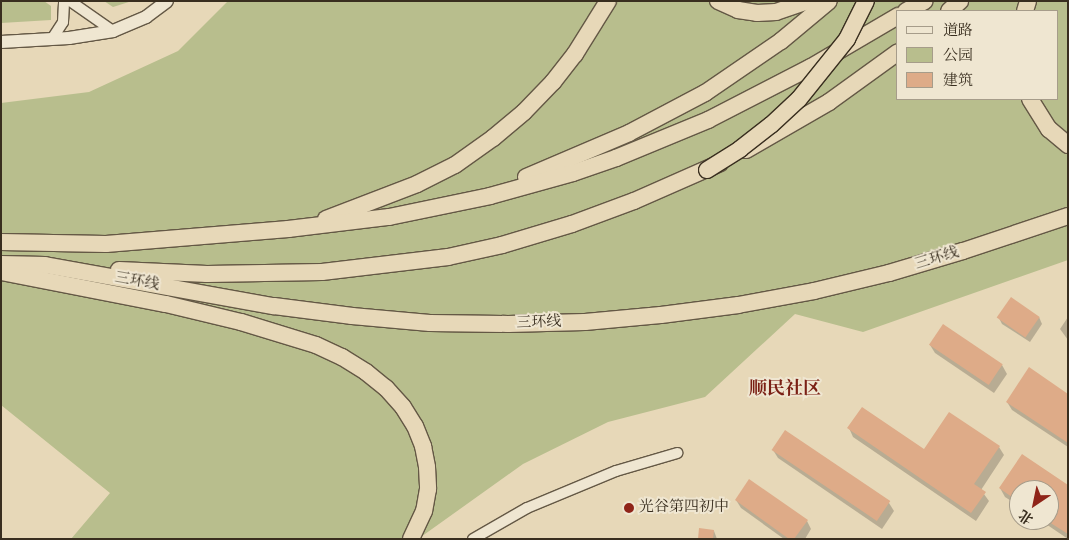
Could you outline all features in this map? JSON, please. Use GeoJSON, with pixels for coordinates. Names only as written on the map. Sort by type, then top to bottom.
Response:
{"type":"FeatureCollection","features":[{"type":"Feature","properties":{"kind":"highway"},"geometry":{"type":"LineString","coordinates":[[575,54],[594,1]]}},
{"type":"Feature","properties":{"kind":"highway"},"geometry":{"type":"LineString","coordinates":[[288,229],[323,220],[384,198],[455,165],[493,138],[524,112],[575,54],[608,1]]}},
{"type":"Feature","properties":{"kind":"highway"},"geometry":{"type":"LineString","coordinates":[[718,1],[738,10],[757,13],[776,12],[808,1]]}},
{"type":"Feature","properties":{"kind":"highway"},"geometry":{"type":"LineString","coordinates":[[442,207],[574,158],[669,114],[740,70],[781,41],[829,1]]}},
{"type":"Feature","properties":{"kind":"highway"},"geometry":{"type":"LineString","coordinates":[[707,170],[756,137],[799,99],[847,38],[866,1]]}},
{"type":"Feature","properties":{"kind":"highway"},"geometry":{"type":"LineString","coordinates":[[908,10],[925,1]]}},
{"type":"Feature","properties":{"kind":"highway"},"geometry":{"type":"LineString","coordinates":[[950,10],[960,1]]}},
{"type":"Feature","properties":{"kind":"highway"},"geometry":{"type":"LineString","coordinates":[[1,242],[106,244],[288,229],[389,218],[490,196],[566,175],[662,140],[761,94],[896,17]]}},
{"type":"Feature","properties":{"kind":"highway"},"geometry":{"type":"LineString","coordinates":[[44,265],[207,274],[322,272],[448,257],[502,245],[572,224],[707,170],[770,138],[829,102],[896,53]]}},
{"type":"Feature","properties":{"kind":"highway"},"geometry":{"type":"LineString","coordinates":[[1031,100],[1049,129],[1068,145]]}},
{"type":"Feature","properties":{"kind":"highway","name":"三环线"},"geometry":{"type":"LineString","coordinates":[[1,264],[44,265],[274,306],[430,323],[517,324],[661,315],[738,305],[814,291],[889,273],[1068,216]]}},
{"type":"Feature","properties":{"kind":"highway"},"geometry":{"type":"LineString","coordinates":[[1,272],[166,304],[251,325],[316,345],[342,357],[366,372],[386,388],[403,407],[415,426],[423,446],[428,468],[428,489],[424,511],[411,539]]}},
{"type":"Feature","properties":{"kind":"street"},"geometry":{"type":"LineString","coordinates":[[52,39],[63,22],[64,1]]}},
{"type":"Feature","properties":{"kind":"street"},"geometry":{"type":"LineString","coordinates":[[70,1],[113,31]]}},
{"type":"Feature","properties":{"kind":"street"},"geometry":{"type":"LineString","coordinates":[[1,42],[52,39],[113,31],[146,17],[167,1]]}},
{"type":"Feature","properties":{"kind":"street"},"geometry":{"type":"LineString","coordinates":[[473,539],[527,508],[545,500],[616,471],[677,453]]}},
{"type":"Feature","properties":{"kind":"green space"},"geometry":{"type":"Polygon","coordinates":[[[1,1],[44,1],[51,6],[51,20],[1,23],[1,1]]]}},
{"type":"Feature","properties":{"kind":"green space"},"geometry":{"type":"Polygon","coordinates":[[[104,1],[132,1],[113,7],[104,1]]]}},
{"type":"Feature","properties":{"kind":"green space"},"geometry":{"type":"Polygon","coordinates":[[[228,1],[1068,1],[1068,260],[863,332],[795,314],[705,397],[608,422],[523,464],[418,539],[71,539],[110,493],[1,405],[1,103],[89,92],[178,51],[228,1]]]}},
{"type":"Feature","properties":{"kind":"building"},"geometry":{"type":"Polygon","coordinates":[[[1011,297],[1040,317],[1025,338],[997,317],[1011,297]]]}},
{"type":"Feature","properties":{"kind":"building"},"geometry":{"type":"Polygon","coordinates":[[[943,324],[1003,364],[989,385],[929,345],[943,324]]]}},
{"type":"Feature","properties":{"kind":"building"},"geometry":{"type":"Polygon","coordinates":[[[1029,367],[1068,394],[1068,443],[1006,402],[1029,367]]]}},
{"type":"Feature","properties":{"kind":"building"},"geometry":{"type":"Polygon","coordinates":[[[862,407],[924,449],[949,412],[1000,446],[974,484],[986,492],[971,513],[847,428],[862,407]]]}},
{"type":"Feature","properties":{"kind":"building"},"geometry":{"type":"Polygon","coordinates":[[[785,430],[890,501],[877,521],[772,450],[785,430]]]}},
{"type":"Feature","properties":{"kind":"building"},"geometry":{"type":"Polygon","coordinates":[[[1022,454],[1068,485],[1068,534],[1059,528],[1059,480],[1009,480],[1009,495],[999,488],[1022,454]]]}},
{"type":"Feature","properties":{"kind":"building"},"geometry":{"type":"Polygon","coordinates":[[[749,479],[808,520],[794,539],[789,539],[735,500],[749,479]]]}},
{"type":"Feature","properties":{"kind":"building"},"geometry":{"type":"Polygon","coordinates":[[[699,528],[714,530],[713,539],[698,539],[699,528]]]}},
{"type":"Feature","properties":{"kind":"place","name":"光谷第四初中"},"geometry":{"type":"Point","coordinates":[629,508]}},
{"type":"Feature","properties":{"kind":"district","name":"顺民社区"},"geometry":{"type":"Point","coordinates":[785,389]}}]}
